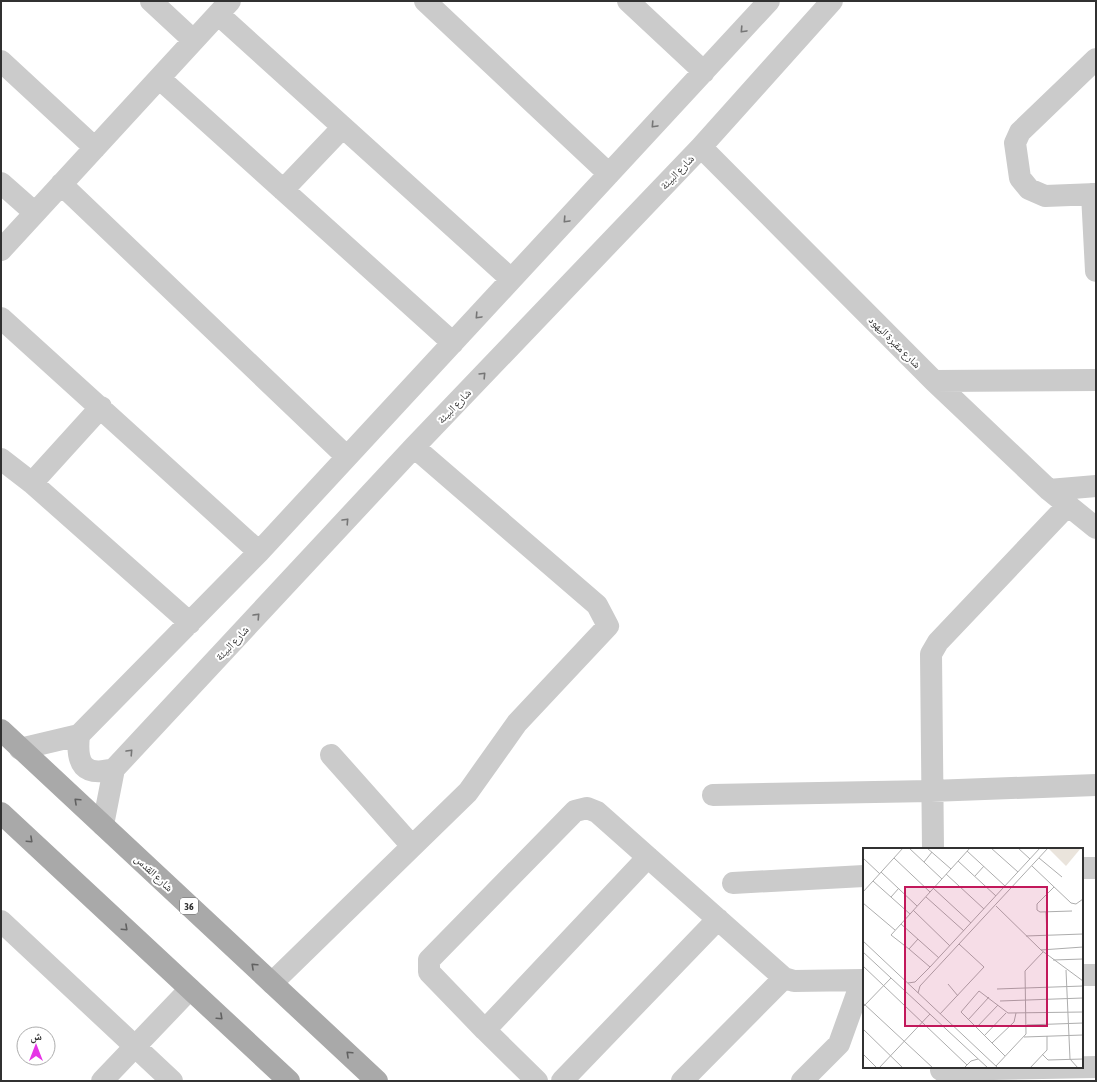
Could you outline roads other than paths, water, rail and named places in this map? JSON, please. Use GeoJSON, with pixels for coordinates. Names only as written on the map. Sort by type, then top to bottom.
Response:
{"type":"FeatureCollection","features":[{"type":"Feature","properties":{"kind":"main road","name":"شارع القدس"},"geometry":{"type":"LineString","coordinates":[[1,730],[378,1081]]}},
{"type":"Feature","properties":{"kind":"main road"},"geometry":{"type":"LineString","coordinates":[[1,813],[289,1081]]}},
{"type":"Feature","properties":{"kind":"street"},"geometry":{"type":"LineString","coordinates":[[152,1],[193,40]]}},
{"type":"Feature","properties":{"kind":"street"},"geometry":{"type":"LineString","coordinates":[[425,1],[609,174]]}},
{"type":"Feature","properties":{"kind":"street"},"geometry":{"type":"LineString","coordinates":[[628,1],[704,72]]}},
{"type":"Feature","properties":{"kind":"street"},"geometry":{"type":"LineString","coordinates":[[20,749],[79,735],[259,552],[769,1]]}},
{"type":"Feature","properties":{"kind":"street","name":"شارع البيئة"},"geometry":{"type":"LineString","coordinates":[[114,769],[414,447],[701,147],[832,1]]}},
{"type":"Feature","properties":{"kind":"street"},"geometry":{"type":"LineString","coordinates":[[1,250],[224,8],[343,127],[511,279]]}},
{"type":"Feature","properties":{"kind":"street"},"geometry":{"type":"LineString","coordinates":[[1096,58],[1020,132],[1015,142],[1020,178],[1029,189],[1045,196],[1094,194],[1096,271]]}},
{"type":"Feature","properties":{"kind":"street"},"geometry":{"type":"LineString","coordinates":[[1,61],[95,148]]}},
{"type":"Feature","properties":{"kind":"street"},"geometry":{"type":"LineString","coordinates":[[159,78],[453,342]]}},
{"type":"Feature","properties":{"kind":"street"},"geometry":{"type":"LineString","coordinates":[[283,190],[343,127]]}},
{"type":"Feature","properties":{"kind":"street","name":"شارع مقبرة اليهود"},"geometry":{"type":"LineString","coordinates":[[701,147],[934,381],[1049,490],[1096,528]]}},
{"type":"Feature","properties":{"kind":"street"},"geometry":{"type":"LineString","coordinates":[[1,183],[35,213]]}},
{"type":"Feature","properties":{"kind":"street"},"geometry":{"type":"LineString","coordinates":[[61,184],[347,457]]}},
{"type":"Feature","properties":{"kind":"street"},"geometry":{"type":"LineString","coordinates":[[1,318],[101,407],[259,552]]}},
{"type":"Feature","properties":{"kind":"street"},"geometry":{"type":"LineString","coordinates":[[934,381],[1096,380]]}},
{"type":"Feature","properties":{"kind":"street"},"geometry":{"type":"LineString","coordinates":[[32,483],[101,407]]}},
{"type":"Feature","properties":{"kind":"street"},"geometry":{"type":"LineString","coordinates":[[272,983],[468,792],[517,723],[608,626],[598,605],[414,447]]}},
{"type":"Feature","properties":{"kind":"street"},"geometry":{"type":"LineString","coordinates":[[1,459],[32,483],[190,623]]}},
{"type":"Feature","properties":{"kind":"street"},"geometry":{"type":"LineString","coordinates":[[1049,490],[1096,486]]}},
{"type":"Feature","properties":{"kind":"street"},"geometry":{"type":"LineString","coordinates":[[933,848],[931,791],[931,654],[938,642],[1068,505]]}},
{"type":"Feature","properties":{"kind":"street"},"geometry":{"type":"LineString","coordinates":[[79,735],[77,753],[83,766],[99,773],[114,769],[102,825]]}},
{"type":"Feature","properties":{"kind":"street"},"geometry":{"type":"LineString","coordinates":[[331,755],[412,846]]}},
{"type":"Feature","properties":{"kind":"street"},"geometry":{"type":"LineString","coordinates":[[713,795],[931,791],[1096,785]]}},
{"type":"Feature","properties":{"kind":"street"},"geometry":{"type":"LineString","coordinates":[[537,1081],[429,972],[429,960],[575,811],[587,808],[596,812],[784,978],[794,981],[863,980],[839,1044],[802,1081]]}},
{"type":"Feature","properties":{"kind":"street"},"geometry":{"type":"LineString","coordinates":[[485,1030],[648,857]]}},
{"type":"Feature","properties":{"kind":"street"},"geometry":{"type":"LineString","coordinates":[[1083,868],[1096,868]]}},
{"type":"Feature","properties":{"kind":"street"},"geometry":{"type":"LineString","coordinates":[[733,883],[863,876]]}},
{"type":"Feature","properties":{"kind":"street"},"geometry":{"type":"LineString","coordinates":[[562,1081],[718,919]]}},
{"type":"Feature","properties":{"kind":"street"},"geometry":{"type":"LineString","coordinates":[[1,921],[172,1081]]}},
{"type":"Feature","properties":{"kind":"street"},"geometry":{"type":"LineString","coordinates":[[1083,975],[1096,974]]}},
{"type":"Feature","properties":{"kind":"street"},"geometry":{"type":"LineString","coordinates":[[682,1081],[784,978]]}},
{"type":"Feature","properties":{"kind":"street"},"geometry":{"type":"LineString","coordinates":[[102,1081],[190,989]]}},
{"type":"Feature","properties":{"kind":"street"},"geometry":{"type":"LineString","coordinates":[[1083,1068],[1096,1067]]}},
{"type":"Feature","properties":{"kind":"street"},"geometry":{"type":"LineString","coordinates":[[941,1073],[1070,1068]]}}]}
